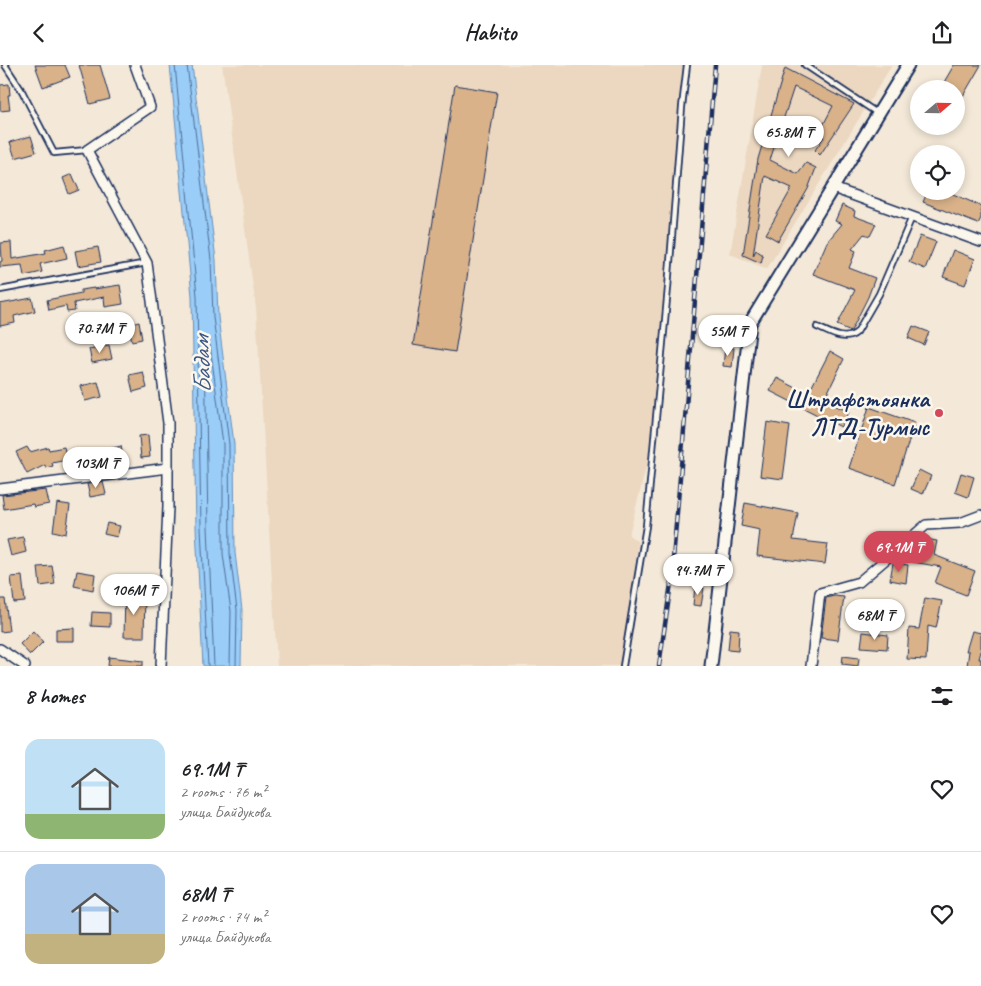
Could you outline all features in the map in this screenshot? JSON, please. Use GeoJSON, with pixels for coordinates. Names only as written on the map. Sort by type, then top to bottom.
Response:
{"type":"FeatureCollection","features":[{"type":"Feature","properties":{"kind":"main road"},"geometry":{"type":"LineString","coordinates":[[711,666],[750,323],[908,65]]}},
{"type":"Feature","properties":{"kind":"street"},"geometry":{"type":"LineString","coordinates":[[135,65],[150,107],[87,150],[147,263],[168,423],[160,666]]}},
{"type":"Feature","properties":{"kind":"street"},"geometry":{"type":"LineString","coordinates":[[833,188],[981,242]]}},
{"type":"Feature","properties":{"kind":"street"},"geometry":{"type":"LineString","coordinates":[[0,489],[168,468]]}},
{"type":"Feature","properties":{"kind":"street"},"geometry":{"type":"LineString","coordinates":[[811,666],[820,593],[859,582],[926,525],[960,523],[981,515]]}},
{"type":"Feature","properties":{"kind":"street"},"geometry":{"type":"LineString","coordinates":[[0,649],[25,666]]}},
{"type":"Feature","properties":{"kind":"lane"},"geometry":{"type":"LineString","coordinates":[[4,65],[22,91],[54,153],[87,150]]}},
{"type":"Feature","properties":{"kind":"lane"},"geometry":{"type":"LineString","coordinates":[[623,666],[646,527],[687,65]]}},
{"type":"Feature","properties":{"kind":"lane"},"geometry":{"type":"LineString","coordinates":[[805,65],[878,114]]}},
{"type":"Feature","properties":{"kind":"lane"},"geometry":{"type":"LineString","coordinates":[[817,327],[847,338],[856,332],[878,294],[912,217]]}},
{"type":"Feature","properties":{"kind":"lane"},"geometry":{"type":"LineString","coordinates":[[0,289],[147,263]]}},
{"type":"Feature","properties":{"kind":"shaded area"},"geometry":{"type":"Polygon","coordinates":[[[222,65],[690,65],[652,444],[629,535],[638,542],[624,666],[277,666],[256,309],[222,65]]]}},
{"type":"Feature","properties":{"kind":"shaded area"},"geometry":{"type":"Polygon","coordinates":[[[762,65],[892,65],[767,269],[730,254],[762,65]]]}},
{"type":"Feature","properties":{"kind":"water","name":"Бадам"},"geometry":{"type":"Polygon","coordinates":[[[170,65],[192,65],[216,260],[218,317],[234,444],[235,553],[242,610],[241,666],[203,666],[196,528],[192,296],[170,65]]]}},
{"type":"Feature","properties":{"kind":"building"},"geometry":{"type":"Polygon","coordinates":[[[35,65],[65,65],[70,77],[43,87],[35,65]]]}},
{"type":"Feature","properties":{"kind":"building"},"geometry":{"type":"Polygon","coordinates":[[[79,65],[100,65],[110,99],[90,104],[79,65]]]}},
{"type":"Feature","properties":{"kind":"building"},"geometry":{"type":"Polygon","coordinates":[[[954,65],[981,65],[965,93],[965,80],[945,80],[954,65]]]}},
{"type":"Feature","properties":{"kind":"building"},"geometry":{"type":"Polygon","coordinates":[[[785,68],[854,104],[820,155],[815,150],[824,137],[818,135],[833,106],[794,87],[770,160],[798,174],[806,163],[816,168],[808,189],[778,241],[766,234],[792,188],[765,176],[753,256],[756,250],[763,255],[761,263],[743,255],[758,159],[785,68]]]}},
{"type":"Feature","properties":{"kind":"building"},"geometry":{"type":"Polygon","coordinates":[[[9,84],[10,110],[0,111],[0,85],[9,84]]]}},
{"type":"Feature","properties":{"kind":"building"},"geometry":{"type":"Polygon","coordinates":[[[455,85],[497,92],[455,352],[413,345],[455,85]]]}},
{"type":"Feature","properties":{"kind":"building"},"geometry":{"type":"Polygon","coordinates":[[[31,136],[36,152],[15,158],[10,142],[31,136]]]}},
{"type":"Feature","properties":{"kind":"building"},"geometry":{"type":"Polygon","coordinates":[[[72,174],[79,190],[69,194],[63,178],[72,174]]]}},
{"type":"Feature","properties":{"kind":"building"},"geometry":{"type":"Polygon","coordinates":[[[965,199],[981,206],[981,218],[978,224],[923,202],[924,200],[965,199]]]}},
{"type":"Feature","properties":{"kind":"building"},"geometry":{"type":"Polygon","coordinates":[[[842,205],[855,211],[854,216],[876,224],[870,236],[864,234],[852,249],[856,251],[849,268],[875,278],[851,331],[837,325],[855,290],[813,274],[827,242],[842,224],[835,221],[842,205]]]}},
{"type":"Feature","properties":{"kind":"building"},"geometry":{"type":"Polygon","coordinates":[[[920,236],[936,242],[925,269],[909,262],[920,236]]]}},
{"type":"Feature","properties":{"kind":"building"},"geometry":{"type":"Polygon","coordinates":[[[11,242],[12,259],[46,253],[45,250],[64,245],[67,258],[40,264],[42,272],[24,276],[22,265],[0,267],[0,262],[2,261],[1,243],[11,242]]]}},
{"type":"Feature","properties":{"kind":"building"},"geometry":{"type":"Polygon","coordinates":[[[98,247],[101,262],[78,266],[75,251],[98,247]]]}},
{"type":"Feature","properties":{"kind":"building"},"geometry":{"type":"Polygon","coordinates":[[[953,250],[975,259],[965,285],[943,277],[953,250]]]}},
{"type":"Feature","properties":{"kind":"building"},"geometry":{"type":"Polygon","coordinates":[[[120,285],[123,304],[105,307],[104,297],[74,303],[75,311],[67,312],[66,306],[49,310],[47,300],[81,293],[81,290],[120,285]]]}},
{"type":"Feature","properties":{"kind":"building"},"geometry":{"type":"Polygon","coordinates":[[[32,298],[35,311],[14,316],[15,323],[0,326],[0,304],[32,298]]]}},
{"type":"Feature","properties":{"kind":"building"},"geometry":{"type":"Polygon","coordinates":[[[139,322],[142,339],[132,341],[128,325],[139,322]]]}},
{"type":"Feature","properties":{"kind":"building"},"geometry":{"type":"Polygon","coordinates":[[[913,326],[929,332],[924,345],[908,338],[913,326]]]}},
{"type":"Feature","properties":{"kind":"building"},"geometry":{"type":"Polygon","coordinates":[[[109,345],[112,359],[92,363],[89,349],[109,345]]]}},
{"type":"Feature","properties":{"kind":"building"},"geometry":{"type":"Polygon","coordinates":[[[725,347],[734,348],[732,367],[723,366],[725,347]]]}},
{"type":"Feature","properties":{"kind":"building"},"geometry":{"type":"Polygon","coordinates":[[[830,351],[844,359],[824,400],[849,412],[841,427],[770,391],[777,378],[808,394],[830,351]]]}},
{"type":"Feature","properties":{"kind":"building"},"geometry":{"type":"Polygon","coordinates":[[[143,372],[147,388],[133,392],[129,375],[143,372]]]}},
{"type":"Feature","properties":{"kind":"building"},"geometry":{"type":"Polygon","coordinates":[[[98,382],[102,397],[85,401],[81,386],[98,382]]]}},
{"type":"Feature","properties":{"kind":"building"},"geometry":{"type":"Polygon","coordinates":[[[869,407],[915,423],[895,484],[849,468],[869,407]]]}},
{"type":"Feature","properties":{"kind":"building"},"geometry":{"type":"Polygon","coordinates":[[[767,422],[790,426],[783,479],[760,476],[767,422]]]}},
{"type":"Feature","properties":{"kind":"building"},"geometry":{"type":"Polygon","coordinates":[[[148,435],[150,457],[141,458],[139,436],[148,435]]]}},
{"type":"Feature","properties":{"kind":"building"},"geometry":{"type":"Polygon","coordinates":[[[121,446],[124,461],[100,466],[100,470],[85,472],[81,456],[121,446]]]}},
{"type":"Feature","properties":{"kind":"building"},"geometry":{"type":"Polygon","coordinates":[[[27,447],[30,452],[48,447],[49,450],[64,447],[67,460],[52,463],[53,466],[46,468],[45,465],[27,474],[16,452],[27,447]]]}},
{"type":"Feature","properties":{"kind":"building"},"geometry":{"type":"Polygon","coordinates":[[[919,470],[931,476],[923,494],[911,489],[919,470]]]}},
{"type":"Feature","properties":{"kind":"building"},"geometry":{"type":"Polygon","coordinates":[[[961,473],[974,477],[968,497],[955,492],[961,473]]]}},
{"type":"Feature","properties":{"kind":"building"},"geometry":{"type":"Polygon","coordinates":[[[103,482],[106,494],[90,497],[87,484],[103,482]]]}},
{"type":"Feature","properties":{"kind":"building"},"geometry":{"type":"Polygon","coordinates":[[[46,490],[49,504],[34,507],[33,504],[4,509],[2,495],[46,490]]]}},
{"type":"Feature","properties":{"kind":"building"},"geometry":{"type":"Polygon","coordinates":[[[57,503],[70,505],[66,534],[53,531],[57,503]]]}},
{"type":"Feature","properties":{"kind":"building"},"geometry":{"type":"Polygon","coordinates":[[[745,503],[798,513],[793,540],[828,544],[825,564],[757,556],[760,530],[741,526],[745,503]]]}},
{"type":"Feature","properties":{"kind":"building"},"geometry":{"type":"Polygon","coordinates":[[[107,523],[120,526],[117,537],[104,534],[107,523]]]}},
{"type":"Feature","properties":{"kind":"building"},"geometry":{"type":"Polygon","coordinates":[[[23,537],[26,552],[11,556],[7,540],[23,537]]]}},
{"type":"Feature","properties":{"kind":"building"},"geometry":{"type":"Polygon","coordinates":[[[920,538],[937,541],[934,555],[975,571],[966,595],[935,583],[941,567],[913,562],[917,541],[920,538]]]}},
{"type":"Feature","properties":{"kind":"building"},"geometry":{"type":"Polygon","coordinates":[[[893,563],[908,565],[906,583],[890,580],[893,563]]]}},
{"type":"Feature","properties":{"kind":"building"},"geometry":{"type":"Polygon","coordinates":[[[52,566],[55,584],[40,586],[38,567],[52,566]]]}},
{"type":"Feature","properties":{"kind":"building"},"geometry":{"type":"Polygon","coordinates":[[[77,571],[95,574],[93,590],[74,586],[77,571]]]}},
{"type":"Feature","properties":{"kind":"building"},"geometry":{"type":"Polygon","coordinates":[[[22,576],[25,602],[14,603],[11,577],[22,576]]]}},
{"type":"Feature","properties":{"kind":"building"},"geometry":{"type":"Polygon","coordinates":[[[695,587],[704,588],[701,606],[693,605],[695,587]]]}},
{"type":"Feature","properties":{"kind":"building"},"geometry":{"type":"Polygon","coordinates":[[[125,594],[145,595],[144,637],[124,637],[125,594]]]}},
{"type":"Feature","properties":{"kind":"building"},"geometry":{"type":"Polygon","coordinates":[[[834,596],[844,597],[838,640],[821,638],[826,598],[834,596]]]}},
{"type":"Feature","properties":{"kind":"building"},"geometry":{"type":"Polygon","coordinates":[[[925,598],[942,601],[936,628],[928,626],[926,660],[907,659],[909,628],[919,629],[925,598]]]}},
{"type":"Feature","properties":{"kind":"building"},"geometry":{"type":"Polygon","coordinates":[[[0,599],[5,599],[9,631],[0,632],[0,599]]]}},
{"type":"Feature","properties":{"kind":"building"},"geometry":{"type":"Polygon","coordinates":[[[903,610],[903,625],[889,625],[888,611],[903,610]]]}},
{"type":"Feature","properties":{"kind":"building"},"geometry":{"type":"Polygon","coordinates":[[[92,612],[110,613],[110,627],[91,626],[92,612]]]}},
{"type":"Feature","properties":{"kind":"building"},"geometry":{"type":"Polygon","coordinates":[[[74,628],[74,641],[56,641],[56,629],[74,628]]]}},
{"type":"Feature","properties":{"kind":"building"},"geometry":{"type":"Polygon","coordinates":[[[730,629],[739,630],[738,651],[728,650],[730,629]]]}},
{"type":"Feature","properties":{"kind":"building"},"geometry":{"type":"Polygon","coordinates":[[[33,631],[43,642],[30,655],[20,644],[33,631]]]}},
{"type":"Feature","properties":{"kind":"building"},"geometry":{"type":"Polygon","coordinates":[[[972,631],[981,633],[979,659],[981,659],[981,666],[967,666],[969,651],[966,651],[972,631]]]}},
{"type":"Feature","properties":{"kind":"building"},"geometry":{"type":"Polygon","coordinates":[[[863,632],[888,635],[887,649],[861,647],[863,632]]]}},
{"type":"Feature","properties":{"kind":"building"},"geometry":{"type":"Polygon","coordinates":[[[843,656],[859,658],[858,666],[842,664],[843,656]]]}},
{"type":"Feature","properties":{"kind":"building"},"geometry":{"type":"Polygon","coordinates":[[[109,657],[143,661],[143,666],[108,666],[109,657]]]}},
{"type":"Feature","properties":{"kind":"railway"},"geometry":{"type":"LineString","coordinates":[[659,666],[671,583],[715,65]]}},
{"type":"Feature","properties":{"kind":"place","name":"Штрафстоянка ЛТД-Турмыс"},"geometry":{"type":"Point","coordinates":[939,413]}}]}
